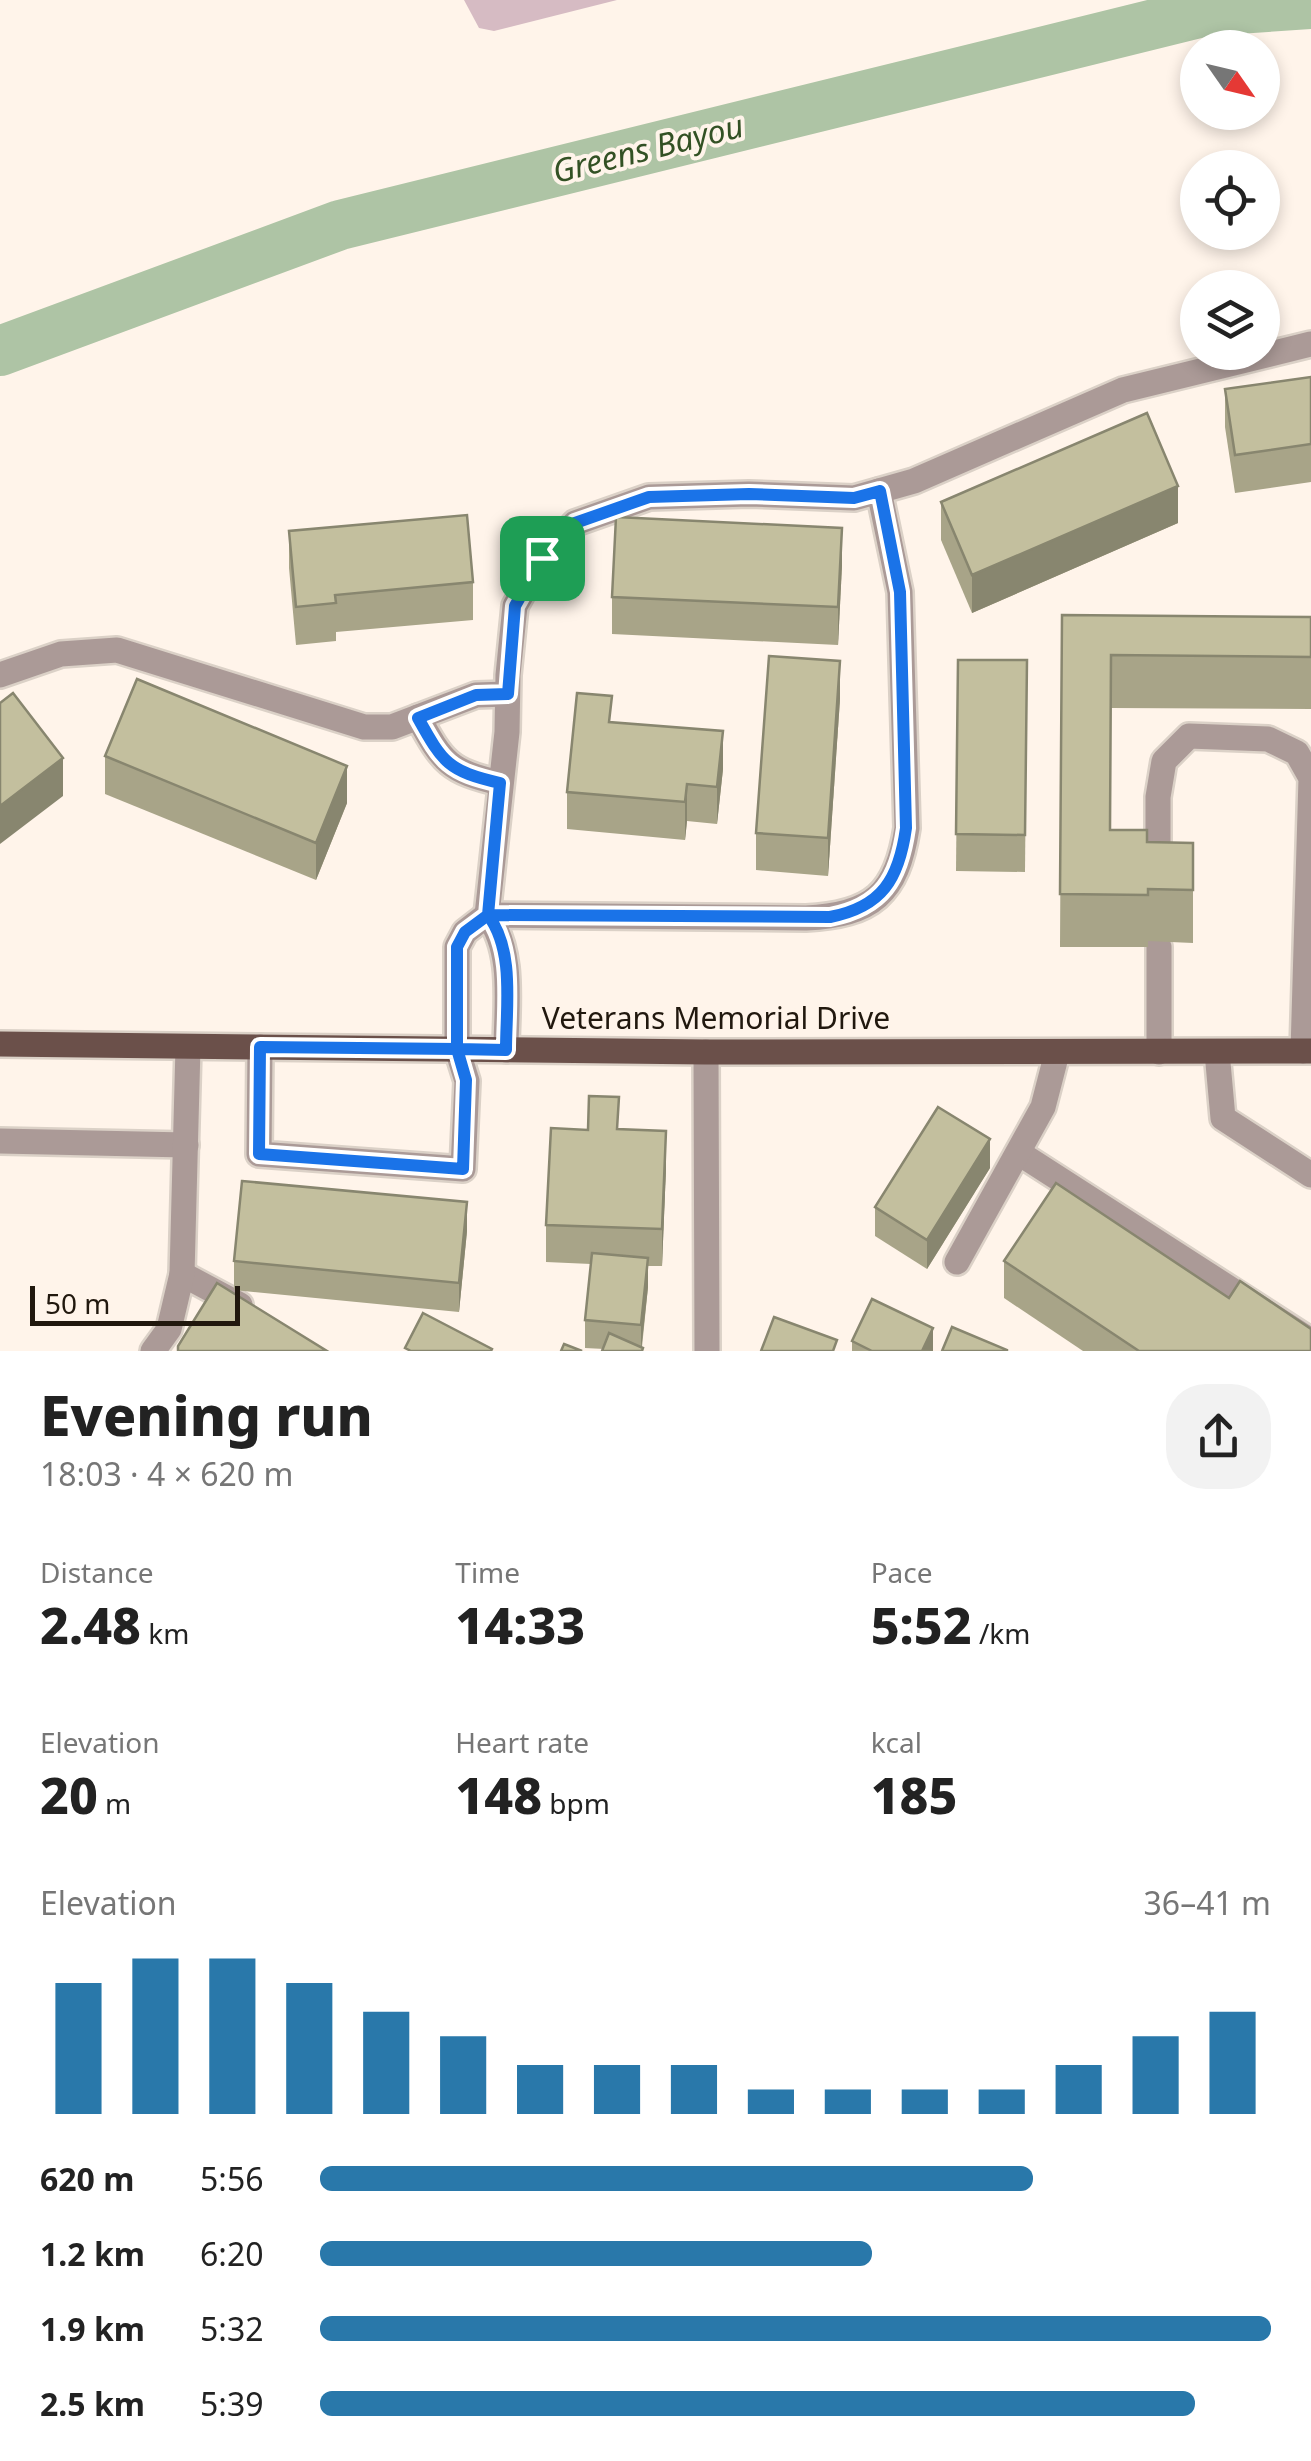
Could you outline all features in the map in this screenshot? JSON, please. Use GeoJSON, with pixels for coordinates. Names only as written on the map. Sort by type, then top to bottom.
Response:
{"type":"FeatureCollection","features":[{"type":"Feature","properties":{"kind":"main road","name":"Veterans Memorial Drive"},"geometry":{"type":"LineString","coordinates":[[0,1044],[706,1052],[1307,1051]]}},
{"type":"Feature","properties":{"kind":"street"},"geometry":{"type":"LineString","coordinates":[[506,1050],[504,950],[500,932],[488,915],[515,606],[542,558],[575,523],[649,497],[749,494],[854,498],[914,481],[1122,390],[1311,344]]}},
{"type":"Feature","properties":{"kind":"street"},"geometry":{"type":"LineString","coordinates":[[260,1047],[259,1154],[463,1169],[466,1080],[457,1049],[457,947],[465,932],[488,915],[830,917],[857,912],[892,881],[903,854],[906,828],[901,612],[880,491]]}},
{"type":"Feature","properties":{"kind":"street"},"geometry":{"type":"LineString","coordinates":[[0,675],[61,654],[117,650],[364,728],[392,728],[476,695],[508,694]]}},
{"type":"Feature","properties":{"kind":"street"},"geometry":{"type":"LineString","coordinates":[[418,718],[449,766],[465,775],[500,783]]}},
{"type":"Feature","properties":{"kind":"street"},"geometry":{"type":"LineString","coordinates":[[1158,892],[1158,797],[1164,762],[1190,736],[1268,738],[1296,753],[1310,778],[1307,1051]]}},
{"type":"Feature","properties":{"kind":"street"},"geometry":{"type":"LineString","coordinates":[[1159,947],[1159,1052]]}},
{"type":"Feature","properties":{"kind":"street"},"geometry":{"type":"LineString","coordinates":[[153,1351],[169,1329],[182,1274],[188,1047]]}},
{"type":"Feature","properties":{"kind":"street"},"geometry":{"type":"LineString","coordinates":[[706,1052],[708,1351]]}},
{"type":"Feature","properties":{"kind":"street"},"geometry":{"type":"LineString","coordinates":[[1217,1052],[1223,1118],[1311,1175]]}},
{"type":"Feature","properties":{"kind":"street"},"geometry":{"type":"LineString","coordinates":[[956,1262],[1043,1107],[1057,1053]]}},
{"type":"Feature","properties":{"kind":"street"},"geometry":{"type":"LineString","coordinates":[[0,1140],[186,1145]]}},
{"type":"Feature","properties":{"kind":"street"},"geometry":{"type":"LineString","coordinates":[[1020,1153],[1311,1341]]}},
{"type":"Feature","properties":{"kind":"street"},"geometry":{"type":"LineString","coordinates":[[182,1274],[264,1318]]}},
{"type":"Feature","properties":{"kind":"shaded area"},"geometry":{"type":"Polygon","coordinates":[[[464,0],[617,0],[494,31],[479,28],[464,0]]]}},
{"type":"Feature","properties":{"kind":"building"},"geometry":{"type":"Polygon","coordinates":[[[1311,377],[1311,444],[1235,455],[1225,389],[1311,377]]]}},
{"type":"Feature","properties":{"kind":"building"},"geometry":{"type":"Polygon","coordinates":[[[1147,413],[1178,486],[972,575],[941,502],[1147,413]]]}},
{"type":"Feature","properties":{"kind":"building"},"geometry":{"type":"Polygon","coordinates":[[[467,515],[473,582],[335,595],[336,603],[296,607],[289,531],[467,515]]]}},
{"type":"Feature","properties":{"kind":"building"},"geometry":{"type":"Polygon","coordinates":[[[616,517],[842,528],[838,607],[612,597],[616,517]]]}},
{"type":"Feature","properties":{"kind":"building"},"geometry":{"type":"Polygon","coordinates":[[[1062,615],[1311,617],[1311,657],[1111,655],[1110,830],[1147,830],[1147,842],[1193,843],[1193,890],[1148,889],[1148,895],[1060,894],[1062,615]]]}},
{"type":"Feature","properties":{"kind":"building"},"geometry":{"type":"Polygon","coordinates":[[[769,656],[840,661],[828,838],[756,833],[769,656]]]}},
{"type":"Feature","properties":{"kind":"building"},"geometry":{"type":"Polygon","coordinates":[[[958,660],[1027,660],[1025,835],[956,834],[958,660]]]}},
{"type":"Feature","properties":{"kind":"building"},"geometry":{"type":"Polygon","coordinates":[[[137,679],[347,766],[316,843],[105,756],[137,679]]]}},
{"type":"Feature","properties":{"kind":"building"},"geometry":{"type":"Polygon","coordinates":[[[13,693],[63,758],[0,806],[0,703],[13,693]]]}},
{"type":"Feature","properties":{"kind":"building"},"geometry":{"type":"Polygon","coordinates":[[[577,693],[612,696],[609,722],[723,731],[717,787],[687,784],[685,802],[567,792],[577,693]]]}},
{"type":"Feature","properties":{"kind":"building"},"geometry":{"type":"Polygon","coordinates":[[[589,1096],[619,1097],[617,1129],[666,1131],[662,1229],[546,1225],[551,1128],[588,1130],[589,1096]]]}},
{"type":"Feature","properties":{"kind":"building"},"geometry":{"type":"Polygon","coordinates":[[[938,1107],[990,1139],[927,1240],[875,1207],[938,1107]]]}},
{"type":"Feature","properties":{"kind":"building"},"geometry":{"type":"Polygon","coordinates":[[[242,1181],[467,1202],[459,1283],[234,1261],[242,1181]]]}},
{"type":"Feature","properties":{"kind":"building"},"geometry":{"type":"Polygon","coordinates":[[[1056,1183],[1229,1298],[1240,1281],[1311,1329],[1311,1351],[1139,1351],[1004,1261],[1056,1183]]]}},
{"type":"Feature","properties":{"kind":"building"},"geometry":{"type":"Polygon","coordinates":[[[592,1253],[648,1258],[641,1325],[585,1320],[592,1253]]]}},
{"type":"Feature","properties":{"kind":"building"},"geometry":{"type":"Polygon","coordinates":[[[217,1283],[327,1351],[178,1351],[217,1283]]]}},
{"type":"Feature","properties":{"kind":"building"},"geometry":{"type":"Polygon","coordinates":[[[872,1299],[933,1328],[922,1351],[872,1351],[852,1341],[872,1299]]]}},
{"type":"Feature","properties":{"kind":"building"},"geometry":{"type":"Polygon","coordinates":[[[423,1313],[492,1349],[491,1351],[405,1348],[423,1313]]]}},
{"type":"Feature","properties":{"kind":"building"},"geometry":{"type":"Polygon","coordinates":[[[774,1317],[837,1340],[833,1351],[761,1351],[774,1317]]]}},
{"type":"Feature","properties":{"kind":"building"},"geometry":{"type":"Polygon","coordinates":[[[952,1327],[1007,1350],[1007,1351],[942,1351],[952,1327]]]}},
{"type":"Feature","properties":{"kind":"building"},"geometry":{"type":"Polygon","coordinates":[[[609,1333],[643,1348],[642,1351],[602,1351],[609,1333]]]}},
{"type":"Feature","properties":{"kind":"building"},"geometry":{"type":"Polygon","coordinates":[[[564,1344],[582,1351],[561,1351],[564,1344]]]}},
{"type":"Feature","properties":{"kind":"waterway","name":"Greens Bayou"},"geometry":{"type":"LineString","coordinates":[[0,351],[340,225],[1207,11],[1311,4]]}},
{"type":"Feature","properties":{"kind":"route"},"geometry":{"type":"LineString","coordinates":[[542,558],[515,606],[508,694],[476,695],[418,718],[449,766],[465,775],[500,783],[488,915],[465,932],[457,947],[457,1049],[260,1047],[259,1154],[463,1169],[466,1080],[457,1049],[506,1050],[504,950],[500,932],[488,915],[830,917],[857,912],[892,881],[903,854],[906,828],[900,592],[880,491],[854,498],[749,494],[649,497],[575,523],[542,558]]}}]}
